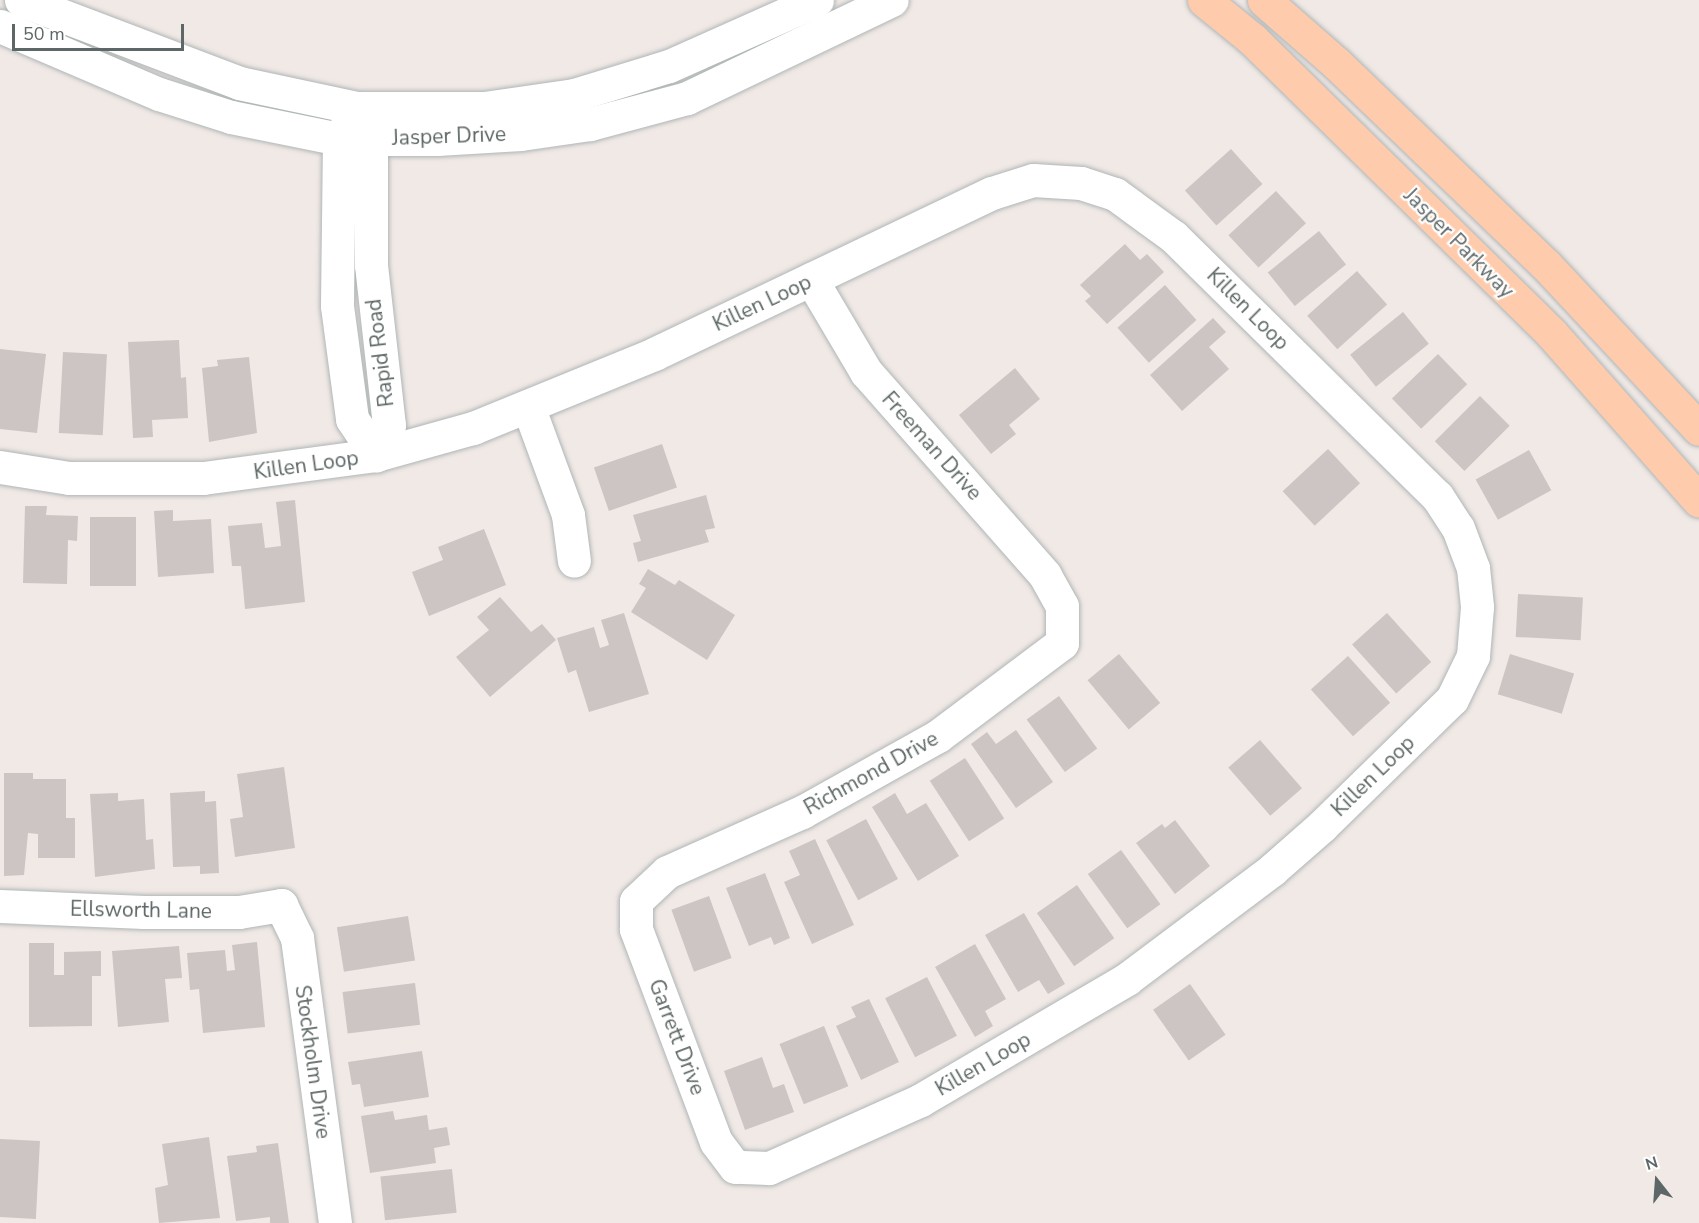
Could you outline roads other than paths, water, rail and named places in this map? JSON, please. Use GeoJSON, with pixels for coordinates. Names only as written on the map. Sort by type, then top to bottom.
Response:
{"type":"FeatureCollection","features":[{"type":"Feature","properties":{"kind":"main road","name":"Jasper Parkway"},"geometry":{"type":"LineString","coordinates":[[1204,0],[1252,39],[1552,334],[1699,501]]}},
{"type":"Feature","properties":{"kind":"main road","name":"Jasper Parkway"},"geometry":{"type":"LineString","coordinates":[[1264,0],[1336,63],[1546,265],[1699,429]]}},
{"type":"Feature","properties":{"kind":"street","name":"Jasper Drive"},"geometry":{"type":"LineString","coordinates":[[21,0],[239,83],[357,108],[484,108],[574,94],[669,66],[817,0]]}},
{"type":"Feature","properties":{"kind":"street","name":"Jasper Drive"},"geometry":{"type":"LineString","coordinates":[[0,26],[159,94],[231,117],[355,139],[521,134],[601,121],[687,98],[891,0]]}},
{"type":"Feature","properties":{"kind":"street","name":"Rapid Road"},"geometry":{"type":"LineString","coordinates":[[357,108],[355,139],[389,425],[376,455]]}},
{"type":"Feature","properties":{"kind":"street","name":"Killen Loop"},"geometry":{"type":"LineString","coordinates":[[0,466],[69,478],[203,478],[376,455],[473,428],[654,354],[992,193],[1033,180],[1081,183],[1115,194],[1174,237],[1437,496],[1458,528],[1473,568],[1477,607],[1473,656],[1452,699],[1322,826],[1272,870],[1127,979],[921,1100],[769,1168],[735,1167]]}},
{"type":"Feature","properties":{"kind":"street","name":"Freeman Drive"},"geometry":{"type":"LineString","coordinates":[[811,279],[866,372],[1045,575],[1062,606]]}},
{"type":"Feature","properties":{"kind":"street"},"geometry":{"type":"LineString","coordinates":[[528,406],[568,515],[574,561]]}},
{"type":"Feature","properties":{"kind":"street","name":"Richmond Drive"},"geometry":{"type":"LineString","coordinates":[[636,901],[667,872],[802,812],[938,736],[1062,643],[1062,606]]}},
{"type":"Feature","properties":{"kind":"street","name":"Garrett Drive"},"geometry":{"type":"LineString","coordinates":[[636,901],[636,929],[717,1143],[735,1167]]}},
{"type":"Feature","properties":{"kind":"street","name":"Ellsworth Lane"},"geometry":{"type":"LineString","coordinates":[[0,906],[144,912],[239,912],[281,905]]}},
{"type":"Feature","properties":{"kind":"street","name":"Stockholm Drive"},"geometry":{"type":"LineString","coordinates":[[281,905],[297,938],[335,1223]]}}]}
